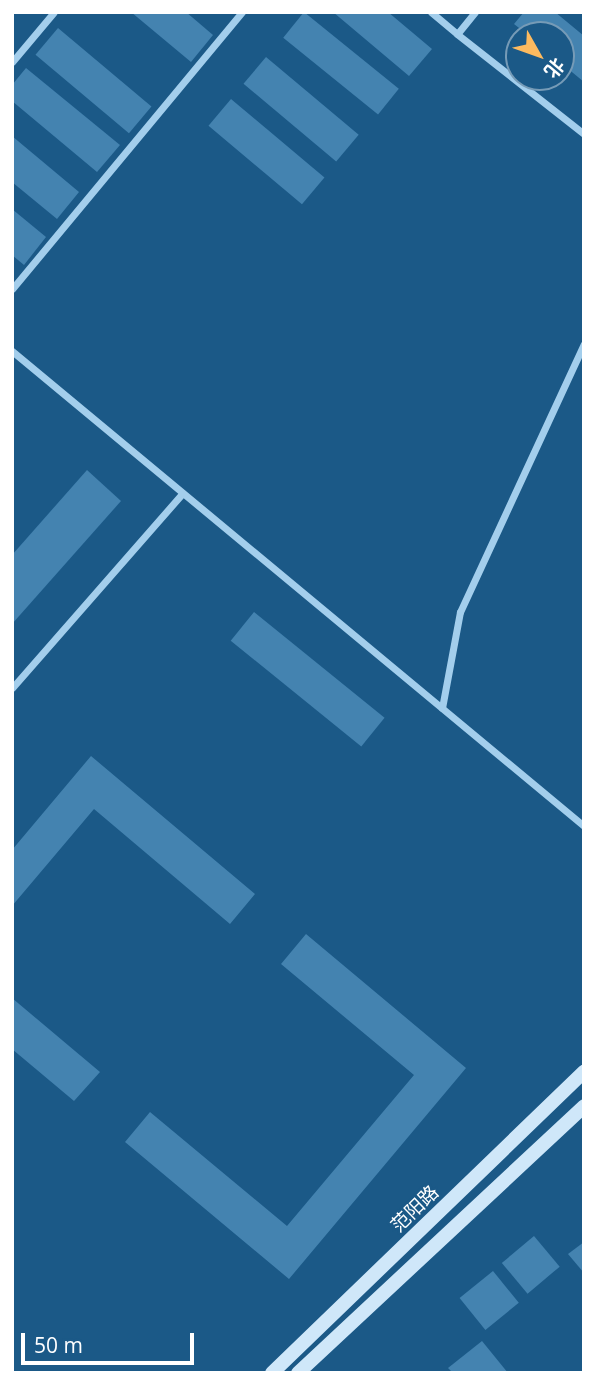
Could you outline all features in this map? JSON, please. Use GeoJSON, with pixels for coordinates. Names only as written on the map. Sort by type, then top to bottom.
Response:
{"type":"FeatureCollection","features":[{"type":"Feature","properties":{"kind":"street"},"geometry":{"type":"LineString","coordinates":[[12,62],[54,12]]}},
{"type":"Feature","properties":{"kind":"street"},"geometry":{"type":"LineString","coordinates":[[12,289],[242,12]]}},
{"type":"Feature","properties":{"kind":"street"},"geometry":{"type":"LineString","coordinates":[[431,12],[584,134]]}},
{"type":"Feature","properties":{"kind":"street"},"geometry":{"type":"LineString","coordinates":[[457,34],[475,12]]}},
{"type":"Feature","properties":{"kind":"street"},"geometry":{"type":"LineString","coordinates":[[442,708],[460,612],[584,344]]}},
{"type":"Feature","properties":{"kind":"street"},"geometry":{"type":"LineString","coordinates":[[12,351],[584,826]]}},
{"type":"Feature","properties":{"kind":"street"},"geometry":{"type":"LineString","coordinates":[[12,688],[183,493]]}},
{"type":"Feature","properties":{"kind":"street","name":"范阳路"},"geometry":{"type":"LineString","coordinates":[[272,1373],[584,1072]]}},
{"type":"Feature","properties":{"kind":"street","name":"范阳路"},"geometry":{"type":"LineString","coordinates":[[298,1373],[584,1106]]}},
{"type":"Feature","properties":{"kind":"building"},"geometry":{"type":"Polygon","coordinates":[[[131,12],[186,12],[213,35],[191,62],[131,12]]]}},
{"type":"Feature","properties":{"kind":"building"},"geometry":{"type":"Polygon","coordinates":[[[304,12],[399,89],[378,114],[283,38],[304,12]]]}},
{"type":"Feature","properties":{"kind":"building"},"geometry":{"type":"Polygon","coordinates":[[[333,12],[388,12],[432,49],[409,76],[333,12]]]}},
{"type":"Feature","properties":{"kind":"building"},"geometry":{"type":"Polygon","coordinates":[[[524,12],[555,12],[566,21],[516,21],[524,12]]]}},
{"type":"Feature","properties":{"kind":"building"},"geometry":{"type":"Polygon","coordinates":[[[58,28],[151,106],[129,133],[36,55],[58,28]]]}},
{"type":"Feature","properties":{"kind":"building"},"geometry":{"type":"Polygon","coordinates":[[[575,29],[584,36],[584,82],[575,75],[575,29]]]}},
{"type":"Feature","properties":{"kind":"building"},"geometry":{"type":"Polygon","coordinates":[[[266,57],[359,135],[336,162],[244,84],[266,57]]]}},
{"type":"Feature","properties":{"kind":"building"},"geometry":{"type":"Polygon","coordinates":[[[26,68],[120,145],[97,172],[12,101],[12,85],[26,68]]]}},
{"type":"Feature","properties":{"kind":"building"},"geometry":{"type":"Polygon","coordinates":[[[231,99],[324,177],[302,204],[209,126],[231,99]]]}},
{"type":"Feature","properties":{"kind":"building"},"geometry":{"type":"Polygon","coordinates":[[[12,136],[79,192],[57,219],[12,182],[12,136]]]}},
{"type":"Feature","properties":{"kind":"building"},"geometry":{"type":"Polygon","coordinates":[[[12,209],[46,237],[24,265],[12,255],[12,209]]]}},
{"type":"Feature","properties":{"kind":"building"},"geometry":{"type":"Polygon","coordinates":[[[87,470],[121,501],[12,624],[12,555],[87,470]]]}},
{"type":"Feature","properties":{"kind":"building"},"geometry":{"type":"Polygon","coordinates":[[[254,612],[385,718],[361,746],[231,641],[254,612]]]}},
{"type":"Feature","properties":{"kind":"building"},"geometry":{"type":"Polygon","coordinates":[[[91,756],[255,894],[230,924],[94,809],[12,906],[12,850],[91,756]]]}},
{"type":"Feature","properties":{"kind":"building"},"geometry":{"type":"Polygon","coordinates":[[[306,934],[466,1068],[289,1279],[125,1142],[150,1112],[287,1226],[414,1075],[281,964],[306,934]]]}},
{"type":"Feature","properties":{"kind":"building"},"geometry":{"type":"Polygon","coordinates":[[[12,998],[100,1072],[74,1101],[12,1049],[12,998]]]}},
{"type":"Feature","properties":{"kind":"building"},"geometry":{"type":"Polygon","coordinates":[[[534,1236],[560,1267],[528,1294],[502,1263],[534,1236]]]}},
{"type":"Feature","properties":{"kind":"building"},"geometry":{"type":"Polygon","coordinates":[[[584,1242],[584,1273],[568,1254],[584,1242]]]}},
{"type":"Feature","properties":{"kind":"building"},"geometry":{"type":"Polygon","coordinates":[[[493,1271],[519,1303],[485,1330],[460,1298],[493,1271]]]}},
{"type":"Feature","properties":{"kind":"building"},"geometry":{"type":"Polygon","coordinates":[[[482,1341],[508,1373],[453,1373],[448,1368],[482,1341]]]}}]}
